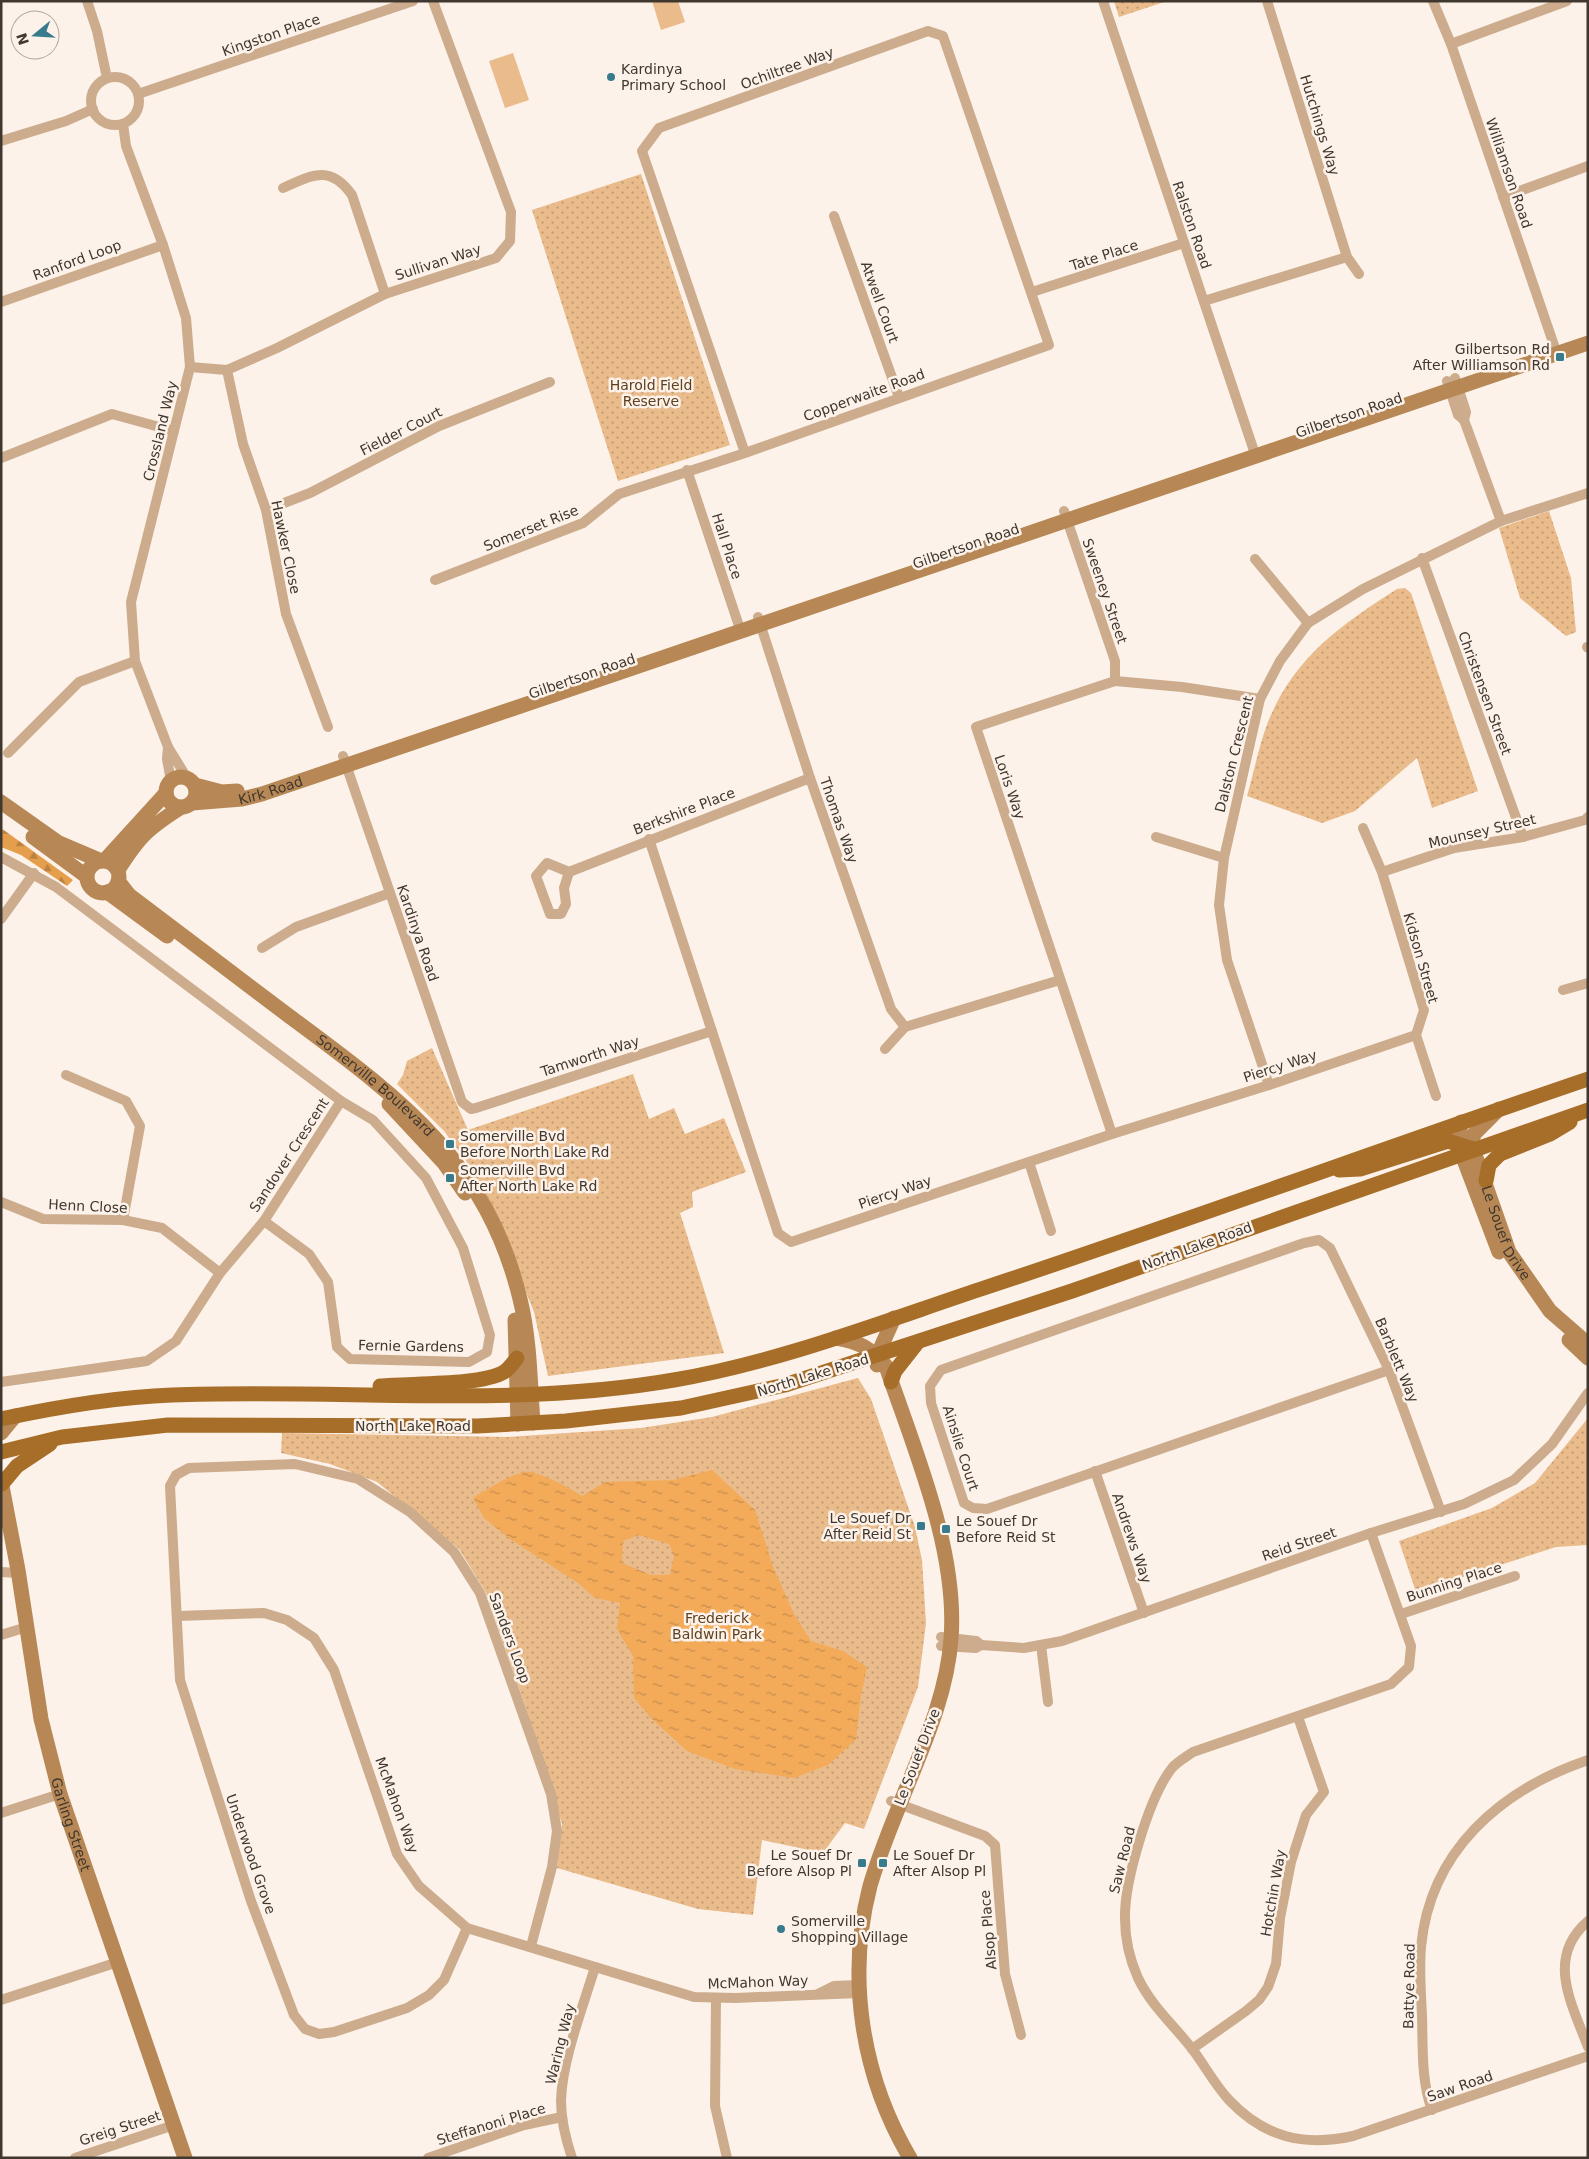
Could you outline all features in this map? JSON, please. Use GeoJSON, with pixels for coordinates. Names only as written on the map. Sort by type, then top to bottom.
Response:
{"type":"FeatureCollection","features":[{"type":"Feature","properties":{"kind":"main road","name":"North Lake Road"},"geometry":{"type":"LineString","coordinates":[[8,1418],[60,1407],[171,1395],[524,1394],[608,1388],[674,1380],[784,1356],[1063,1262],[1461,1122],[1588,1080]]}},
{"type":"Feature","properties":{"kind":"main road","name":"North Lake Road"},"geometry":{"type":"LineString","coordinates":[[1,1452],[62,1437],[168,1425],[477,1426],[592,1419],[681,1408],[785,1385],[876,1356],[1072,1291],[1464,1148],[1588,1110]]}},
{"type":"Feature","properties":{"kind":"main road"},"geometry":{"type":"LineString","coordinates":[[1486,1181],[1489,1165],[1500,1154],[1550,1134],[1588,1110]]}},
{"type":"Feature","properties":{"kind":"main road"},"geometry":{"type":"LineString","coordinates":[[1323,1170],[1360,1169],[1448,1141],[1464,1148]]}},
{"type":"Feature","properties":{"kind":"main road"},"geometry":{"type":"LineString","coordinates":[[891,1382],[895,1371],[917,1342]]}},
{"type":"Feature","properties":{"kind":"main road"},"geometry":{"type":"LineString","coordinates":[[347,1394],[368,1387],[409,1383],[470,1382],[504,1372],[517,1358]]}},
{"type":"Feature","properties":{"kind":"main road"},"geometry":{"type":"LineString","coordinates":[[2,1482],[17,1466],[62,1437]]}},
{"type":"Feature","properties":{"kind":"street"},"geometry":{"type":"LineString","coordinates":[[87,1],[97,31],[107,78]]}},
{"type":"Feature","properties":{"kind":"street","name":"Kingston Place"},"geometry":{"type":"LineString","coordinates":[[138,94],[413,1]]}},
{"type":"Feature","properties":{"kind":"street","name":"Sullivan Way"},"geometry":{"type":"LineString","coordinates":[[190,367],[227,370],[277,348],[385,294],[496,258],[510,241],[511,212],[433,1]]}},
{"type":"Feature","properties":{"kind":"street","name":"Ralston Road"},"geometry":{"type":"LineString","coordinates":[[1103,1],[1254,452]]}},
{"type":"Feature","properties":{"kind":"street","name":"Hutchings Way"},"geometry":{"type":"LineString","coordinates":[[1267,1],[1347,257],[1359,274]]}},
{"type":"Feature","properties":{"kind":"street"},"geometry":{"type":"LineString","coordinates":[[1450,44],[1567,1]]}},
{"type":"Feature","properties":{"kind":"street","name":"Williamson Road"},"geometry":{"type":"LineString","coordinates":[[1434,2],[1555,350]]}},
{"type":"Feature","properties":{"kind":"street","name":"Ochiltree Way"},"geometry":{"type":"LineString","coordinates":[[745,452],[642,151],[659,128],[928,31],[943,36],[1050,345]]}},
{"type":"Feature","properties":{"kind":"street"},"geometry":{"type":"LineString","coordinates":[[107,78],[122,78],[135,87],[138,94],[138,109],[123,124],[115,125],[102,121],[92,109],[91,102],[95,87],[107,78]]}},
{"type":"Feature","properties":{"kind":"street"},"geometry":{"type":"LineString","coordinates":[[1,142],[66,122],[92,109]]}},
{"type":"Feature","properties":{"kind":"street","name":"Crossland Way"},"geometry":{"type":"LineString","coordinates":[[123,124],[126,146],[163,245],[186,318],[190,367],[131,602],[135,662],[168,747],[191,782]]}},
{"type":"Feature","properties":{"kind":"street"},"geometry":{"type":"LineString","coordinates":[[1503,197],[1588,166]]}},
{"type":"Feature","properties":{"kind":"street"},"geometry":{"type":"LineString","coordinates":[[283,188],[311,176],[326,174],[343,182],[352,195],[385,294]]}},
{"type":"Feature","properties":{"kind":"street","name":"Atwell Court"},"geometry":{"type":"LineString","coordinates":[[834,216],[900,397]]}},
{"type":"Feature","properties":{"kind":"street","name":"Tate Place"},"geometry":{"type":"LineString","coordinates":[[1032,292],[1184,243]]}},
{"type":"Feature","properties":{"kind":"street","name":"Ranford Loop"},"geometry":{"type":"LineString","coordinates":[[1,302],[163,245]]}},
{"type":"Feature","properties":{"kind":"street"},"geometry":{"type":"LineString","coordinates":[[1204,301],[1347,257]]}},
{"type":"Feature","properties":{"kind":"street","name":"Gilbertson Road"},"geometry":{"type":"LineString","coordinates":[[1555,350],[1588,334]]}},
{"type":"Feature","properties":{"kind":"street","name":"Gilbertson Road"},"geometry":{"type":"LineString","coordinates":[[345,761],[1452,384],[1555,350],[1588,343]]}},
{"type":"Feature","properties":{"kind":"street","name":"Copperwaite Road"},"geometry":{"type":"LineString","coordinates":[[687,470],[745,452],[1050,345]]}},
{"type":"Feature","properties":{"kind":"street","name":"Hawker Close"},"geometry":{"type":"LineString","coordinates":[[227,370],[243,444],[266,510],[286,614],[328,726]]}},
{"type":"Feature","properties":{"kind":"street","name":"Fielder Court"},"geometry":{"type":"LineString","coordinates":[[266,510],[310,493],[438,426],[550,382]]}},
{"type":"Feature","properties":{"kind":"street"},"geometry":{"type":"LineString","coordinates":[[1452,384],[1466,412],[1464,420],[1501,521]]}},
{"type":"Feature","properties":{"kind":"street"},"geometry":{"type":"LineString","coordinates":[[1,458],[112,414],[174,431]]}},
{"type":"Feature","properties":{"kind":"street","name":"Somerset Rise"},"geometry":{"type":"LineString","coordinates":[[435,580],[583,523],[619,494],[687,470]]}},
{"type":"Feature","properties":{"kind":"street","name":"Hall Place"},"geometry":{"type":"LineString","coordinates":[[687,470],[739,628]]}},
{"type":"Feature","properties":{"kind":"street","name":"Dalston Crescent"},"geometry":{"type":"LineString","coordinates":[[1269,1085],[1227,960],[1219,905],[1224,858],[1260,699],[1280,661],[1308,624],[1363,589],[1422,558],[1501,521],[1588,493]]}},
{"type":"Feature","properties":{"kind":"street","name":"Sweeney Street"},"geometry":{"type":"LineString","coordinates":[[1065,516],[1115,661],[1115,680]]}},
{"type":"Feature","properties":{"kind":"street","name":"Christensen Street"},"geometry":{"type":"LineString","coordinates":[[1422,558],[1523,837]]}},
{"type":"Feature","properties":{"kind":"street"},"geometry":{"type":"LineString","coordinates":[[1255,559],[1308,624]]}},
{"type":"Feature","properties":{"kind":"street","name":"Thomas Way"},"geometry":{"type":"LineString","coordinates":[[759,621],[810,778],[891,1008],[905,1026]]}},
{"type":"Feature","properties":{"kind":"street"},"geometry":{"type":"LineString","coordinates":[[8,753],[79,682],[135,662]]}},
{"type":"Feature","properties":{"kind":"street","name":"Loris Way"},"geometry":{"type":"LineString","coordinates":[[1112,1134],[976,728],[1115,680],[1182,687],[1260,699]]}},
{"type":"Feature","properties":{"kind":"street","name":"Crossland Way"},"geometry":{"type":"LineString","coordinates":[[168,747],[168,787]]}},
{"type":"Feature","properties":{"kind":"street","name":"Kirk Road"},"geometry":{"type":"LineString","coordinates":[[191,782],[222,792],[247,789],[345,761]]}},
{"type":"Feature","properties":{"kind":"street","name":"Kirk Road"},"geometry":{"type":"LineString","coordinates":[[118,875],[134,844],[150,828],[186,805],[242,799],[345,761]]}},
{"type":"Feature","properties":{"kind":"street","name":"Kardinya Road"},"geometry":{"type":"LineString","coordinates":[[345,761],[462,1102],[471,1109],[476,1108]]}},
{"type":"Feature","properties":{"kind":"street"},"geometry":{"type":"LineString","coordinates":[[86,876],[90,866],[102,860],[168,787],[178,777],[191,782],[196,795],[186,805],[172,804],[168,787]]}},
{"type":"Feature","properties":{"kind":"street","name":"Berkshire Place"},"geometry":{"type":"LineString","coordinates":[[569,872],[649,839],[810,778]]}},
{"type":"Feature","properties":{"kind":"street"},"geometry":{"type":"LineString","coordinates":[[1,802],[59,843],[110,862],[118,875],[116,886],[107,892],[93,890],[86,876],[1,813]]}},
{"type":"Feature","properties":{"kind":"street","name":"Mounsey Street"},"geometry":{"type":"LineString","coordinates":[[1382,872],[1454,848],[1523,837],[1585,820],[1588,817]]}},
{"type":"Feature","properties":{"kind":"street","name":"Kidson Street"},"geometry":{"type":"LineString","coordinates":[[1364,828],[1382,872],[1424,1010],[1416,1035]]}},
{"type":"Feature","properties":{"kind":"street"},"geometry":{"type":"LineString","coordinates":[[1156,837],[1224,858]]}},
{"type":"Feature","properties":{"kind":"street","name":"Piercy Way"},"geometry":{"type":"LineString","coordinates":[[649,839],[778,1232],[791,1242],[1112,1134],[1269,1085],[1416,1035]]}},
{"type":"Feature","properties":{"kind":"street","name":"Sandover Crescent"},"geometry":{"type":"LineString","coordinates":[[1,857],[34,873],[56,887],[340,1101],[264,1221],[220,1273],[176,1341],[147,1361],[1,1382]]}},
{"type":"Feature","properties":{"kind":"street"},"geometry":{"type":"LineString","coordinates":[[547,862],[569,872],[564,888],[566,904],[560,914],[550,914],[536,876],[547,862]]}},
{"type":"Feature","properties":{"kind":"street"},"geometry":{"type":"LineString","coordinates":[[1,919],[34,873]]}},
{"type":"Feature","properties":{"kind":"street","name":"Somerville Boulevard"},"geometry":{"type":"LineString","coordinates":[[118,875],[129,895],[370,1077],[422,1122],[457,1163],[483,1204],[502,1244],[520,1297],[526,1328],[525,1423]]}},
{"type":"Feature","properties":{"kind":"street","name":"Somerville Boulevard"},"geometry":{"type":"LineString","coordinates":[[107,892],[369,1086],[399,1114],[444,1163],[462,1188],[494,1246],[515,1315],[517,1358],[524,1394]]}},
{"type":"Feature","properties":{"kind":"street"},"geometry":{"type":"LineString","coordinates":[[262,948],[296,927],[390,893]]}},
{"type":"Feature","properties":{"kind":"street"},"geometry":{"type":"LineString","coordinates":[[885,1049],[905,1026],[1060,980]]}},
{"type":"Feature","properties":{"kind":"street"},"geometry":{"type":"LineString","coordinates":[[1563,990],[1588,982]]}},
{"type":"Feature","properties":{"kind":"street","name":"Tamworth Way"},"geometry":{"type":"LineString","coordinates":[[476,1108],[712,1031]]}},
{"type":"Feature","properties":{"kind":"street"},"geometry":{"type":"LineString","coordinates":[[1416,1035],[1436,1096]]}},
{"type":"Feature","properties":{"kind":"street"},"geometry":{"type":"LineString","coordinates":[[66,1075],[126,1101],[140,1126],[123,1220]]}},
{"type":"Feature","properties":{"kind":"street","name":"Fernie Gardens"},"geometry":{"type":"LineString","coordinates":[[264,1221],[309,1254],[328,1282],[337,1347],[350,1359],[469,1362],[487,1352],[490,1335],[463,1248],[426,1178],[374,1120],[340,1101]]}},
{"type":"Feature","properties":{"kind":"street"},"geometry":{"type":"LineString","coordinates":[[1464,1148],[1473,1135],[1499,1109]]}},
{"type":"Feature","properties":{"kind":"street","name":"Le Souef Drive"},"geometry":{"type":"LineString","coordinates":[[1461,1122],[1464,1148],[1501,1256],[1544,1317],[1588,1358]]}},
{"type":"Feature","properties":{"kind":"street","name":"Le Souef Drive"},"geometry":{"type":"LineString","coordinates":[[1464,1148],[1486,1181],[1509,1252],[1550,1311],[1588,1344]]}},
{"type":"Feature","properties":{"kind":"street"},"geometry":{"type":"LineString","coordinates":[[1029,1162],[1052,1231]]}},
{"type":"Feature","properties":{"kind":"street","name":"Henn Close"},"geometry":{"type":"LineString","coordinates":[[1,1202],[43,1219],[123,1220],[162,1228],[220,1273]]}},
{"type":"Feature","properties":{"kind":"street","name":"Barblett Way"},"geometry":{"type":"LineString","coordinates":[[1304,1243],[1319,1240],[1330,1248],[1389,1370],[1441,1512]]}},
{"type":"Feature","properties":{"kind":"street","name":"Ainslie Court"},"geometry":{"type":"LineString","coordinates":[[1304,1243],[941,1370],[930,1386],[931,1403],[964,1502],[973,1508],[987,1509],[1389,1370]]}},
{"type":"Feature","properties":{"kind":"street"},"geometry":{"type":"LineString","coordinates":[[876,1356],[894,1318]]}},
{"type":"Feature","properties":{"kind":"street","name":"Le Souef Drive"},"geometry":{"type":"LineString","coordinates":[[836,1338],[857,1342],[886,1366],[942,1539],[948,1574],[946,1642],[938,1702],[928,1733],[895,1803],[870,1887],[861,1938],[855,1990],[858,2052],[867,2085],[883,2129],[900,2158]]}},
{"type":"Feature","properties":{"kind":"street","name":"Le Souef Drive"},"geometry":{"type":"LineString","coordinates":[[876,1356],[877,1370],[932,1537],[940,1582],[946,1642]]}},
{"type":"Feature","properties":{"kind":"street","name":"Reid Street"},"geometry":{"type":"LineString","coordinates":[[946,1642],[976,1641],[981,1645],[1024,1648],[1041,1645],[1144,1613],[1371,1533],[1464,1504],[1514,1480],[1552,1444],[1588,1393]]}},
{"type":"Feature","properties":{"kind":"street"},"geometry":{"type":"LineString","coordinates":[[1,1433],[8,1418]]}},
{"type":"Feature","properties":{"kind":"street","name":"Sanders Loop"},"geometry":{"type":"LineString","coordinates":[[176,1475],[189,1468],[295,1464],[358,1480],[410,1512],[454,1552],[480,1593],[551,1794],[557,1831],[552,1867],[531,1946]]}},
{"type":"Feature","properties":{"kind":"street","name":"Andrews Way"},"geometry":{"type":"LineString","coordinates":[[1095,1471],[1144,1613]]}},
{"type":"Feature","properties":{"kind":"street","name":"Underwood Grove"},"geometry":{"type":"LineString","coordinates":[[176,1475],[170,1486],[180,1680],[251,1901],[294,2015],[305,2029],[319,2034],[334,2032],[408,2008],[429,1995],[444,1980],[467,1928]]}},
{"type":"Feature","properties":{"kind":"street","name":"Garling Street"},"geometry":{"type":"LineString","coordinates":[[2,1482],[10,1573]]}},
{"type":"Feature","properties":{"kind":"street","name":"Saw Road"},"geometry":{"type":"LineString","coordinates":[[1371,1533],[1411,1646],[1409,1667],[1391,1684],[1192,1752],[1172,1767],[1157,1793],[1145,1826],[1126,1896],[1126,1940],[1138,1976],[1152,2004],[1192,2049],[1227,2098],[1246,2116],[1265,2128],[1291,2138],[1331,2141],[1432,2110],[1588,2056]]}},
{"type":"Feature","properties":{"kind":"street","name":"Garling Street"},"geometry":{"type":"LineString","coordinates":[[1,1540],[22,1628],[36,1736],[170,2126],[185,2158]]}},
{"type":"Feature","properties":{"kind":"street","name":"Bunning Place"},"geometry":{"type":"LineString","coordinates":[[1401,1614],[1515,1576]]}},
{"type":"Feature","properties":{"kind":"street","name":"McMahon Way"},"geometry":{"type":"LineString","coordinates":[[178,1616],[264,1613],[287,1620],[314,1638],[334,1670],[397,1854],[419,1886],[467,1928],[694,1996],[716,1998],[818,1994],[826,1996],[855,1990]]}},
{"type":"Feature","properties":{"kind":"street"},"geometry":{"type":"LineString","coordinates":[[1,1635],[22,1628]]}},
{"type":"Feature","properties":{"kind":"street"},"geometry":{"type":"LineString","coordinates":[[1041,1645],[1048,1702]]}},
{"type":"Feature","properties":{"kind":"street","name":"Hotchin Way"},"geometry":{"type":"LineString","coordinates":[[1192,2049],[1259,2000],[1268,1987],[1276,1964],[1280,1918],[1291,1862],[1306,1815],[1324,1792],[1323,1783],[1298,1717]]}},
{"type":"Feature","properties":{"kind":"street","name":"Battye Road"},"geometry":{"type":"LineString","coordinates":[[1432,2110],[1424,2077],[1420,1975],[1422,1946],[1432,1896],[1451,1859],[1473,1829],[1495,1808],[1523,1789],[1558,1770],[1588,1760]]}},
{"type":"Feature","properties":{"kind":"street"},"geometry":{"type":"LineString","coordinates":[[1,1813],[56,1795]]}},
{"type":"Feature","properties":{"kind":"street","name":"Alsop Place"},"geometry":{"type":"LineString","coordinates":[[895,1803],[985,1836],[995,1845],[1005,1974],[1021,2035]]}},
{"type":"Feature","properties":{"kind":"street"},"geometry":{"type":"LineString","coordinates":[[1588,1921],[1568,1946],[1564,1967],[1566,1988],[1588,2047]]}},
{"type":"Feature","properties":{"kind":"street"},"geometry":{"type":"LineString","coordinates":[[1,2000],[113,1964]]}},
{"type":"Feature","properties":{"kind":"street","name":"Waring Way"},"geometry":{"type":"LineString","coordinates":[[572,2158],[562,2117],[561,2100],[566,2068],[595,1967]]}},
{"type":"Feature","properties":{"kind":"street","name":"Le Souef Drive"},"geometry":{"type":"LineString","coordinates":[[855,1990],[875,2081],[884,2108],[910,2158]]}},
{"type":"Feature","properties":{"kind":"street"},"geometry":{"type":"LineString","coordinates":[[716,1998],[715,2106],[727,2158]]}},
{"type":"Feature","properties":{"kind":"street","name":"Steffanoni Place"},"geometry":{"type":"LineString","coordinates":[[428,2158],[524,2125],[562,2117]]}},
{"type":"Feature","properties":{"kind":"street","name":"Garling Street"},"geometry":{"type":"LineString","coordinates":[[170,2126],[176,2158]]}},
{"type":"Feature","properties":{"kind":"street","name":"Greig Street"},"geometry":{"type":"LineString","coordinates":[[75,2158],[170,2126]]}},
{"type":"Feature","properties":{"kind":"green space"},"geometry":{"type":"Polygon","coordinates":[[[652,1],[678,1],[685,22],[661,30],[652,1]]]}},
{"type":"Feature","properties":{"kind":"green space"},"geometry":{"type":"Polygon","coordinates":[[[1114,1],[1167,1],[1119,17],[1114,1]]]}},
{"type":"Feature","properties":{"kind":"green space"},"geometry":{"type":"Polygon","coordinates":[[[513,53],[529,100],[505,108],[489,61],[513,53]]]}},
{"type":"Feature","properties":{"kind":"green space","name":"Harold Field Reserve"},"geometry":{"type":"Polygon","coordinates":[[[641,174],[730,445],[618,481],[532,210],[641,174]]]}},
{"type":"Feature","properties":{"kind":"green space"},"geometry":{"type":"Polygon","coordinates":[[[1549,511],[1571,578],[1576,632],[1566,636],[1520,598],[1499,528],[1549,511]]]}},
{"type":"Feature","properties":{"kind":"green space"},"geometry":{"type":"Polygon","coordinates":[[[1405,588],[1411,593],[1478,791],[1432,808],[1417,758],[1355,811],[1322,823],[1247,796],[1268,722],[1291,679],[1305,661],[1338,630],[1397,589],[1405,588]]]}},
{"type":"Feature","properties":{"kind":"green space"},"geometry":{"type":"Polygon","coordinates":[[[1,828],[73,880],[67,886],[21,855],[1,847],[1,828]]]}},
{"type":"Feature","properties":{"kind":"green space"},"geometry":{"type":"Polygon","coordinates":[[[432,1048],[468,1130],[633,1074],[649,1119],[674,1108],[685,1134],[724,1118],[746,1172],[692,1192],[693,1207],[680,1213],[724,1353],[548,1376],[534,1312],[488,1198],[465,1159],[444,1131],[397,1084],[403,1075],[407,1061],[432,1048]]]}},
{"type":"Feature","properties":{"kind":"green space","name":"Frederick Baldwin Park"},"geometry":{"type":"Polygon","coordinates":[[[858,1378],[871,1399],[915,1527],[922,1560],[926,1623],[918,1687],[864,1829],[845,1823],[823,1853],[762,1840],[753,1915],[698,1909],[557,1868],[562,1824],[525,1705],[485,1591],[459,1549],[377,1482],[330,1464],[281,1453],[282,1433],[507,1437],[641,1428],[712,1417],[858,1378]]]}},
{"type":"Feature","properties":{"kind":"green space"},"geometry":{"type":"Polygon","coordinates":[[[1588,1418],[1588,1545],[1556,1547],[1416,1592],[1399,1541],[1492,1508],[1535,1483],[1588,1418]]]}},
{"type":"Feature","properties":{"kind":"water"},"geometry":{"type":"Polygon","coordinates":[[[712,1470],[755,1510],[773,1567],[794,1614],[811,1641],[843,1651],[867,1667],[861,1696],[856,1739],[828,1765],[794,1778],[735,1769],[687,1751],[652,1719],[634,1698],[633,1656],[617,1629],[620,1603],[595,1598],[578,1583],[510,1539],[484,1518],[473,1498],[505,1479],[525,1472],[545,1477],[582,1496],[606,1482],[673,1480],[712,1470]],[[639,1535],[623,1541],[622,1563],[651,1575],[670,1575],[674,1556],[669,1544],[639,1535]]]}},
{"type":"Feature","properties":{"kind":"place","name":"Kardinya Primary School"},"geometry":{"type":"Point","coordinates":[611,77]}},
{"type":"Feature","properties":{"kind":"place","name":"Gilbertson Rd After Williamson Rd"},"geometry":{"type":"Point","coordinates":[1560,357]}},
{"type":"Feature","properties":{"kind":"place","name":"Somerville Bvd Before North Lake Rd"},"geometry":{"type":"Point","coordinates":[450,1144]}},
{"type":"Feature","properties":{"kind":"place","name":"Somerville Bvd After North Lake Rd"},"geometry":{"type":"Point","coordinates":[450,1178]}},
{"type":"Feature","properties":{"kind":"place","name":"Le Souef Dr After Reid St"},"geometry":{"type":"Point","coordinates":[921,1526]}},
{"type":"Feature","properties":{"kind":"place","name":"Le Souef Dr Before Reid St"},"geometry":{"type":"Point","coordinates":[946,1529]}},
{"type":"Feature","properties":{"kind":"place","name":"Le Souef Dr Before Alsop Pl"},"geometry":{"type":"Point","coordinates":[862,1863]}},
{"type":"Feature","properties":{"kind":"place","name":"Le Souef Dr After Alsop Pl"},"geometry":{"type":"Point","coordinates":[883,1863]}},
{"type":"Feature","properties":{"kind":"place","name":"Somerville Shopping Village"},"geometry":{"type":"Point","coordinates":[781,1929]}}]}
